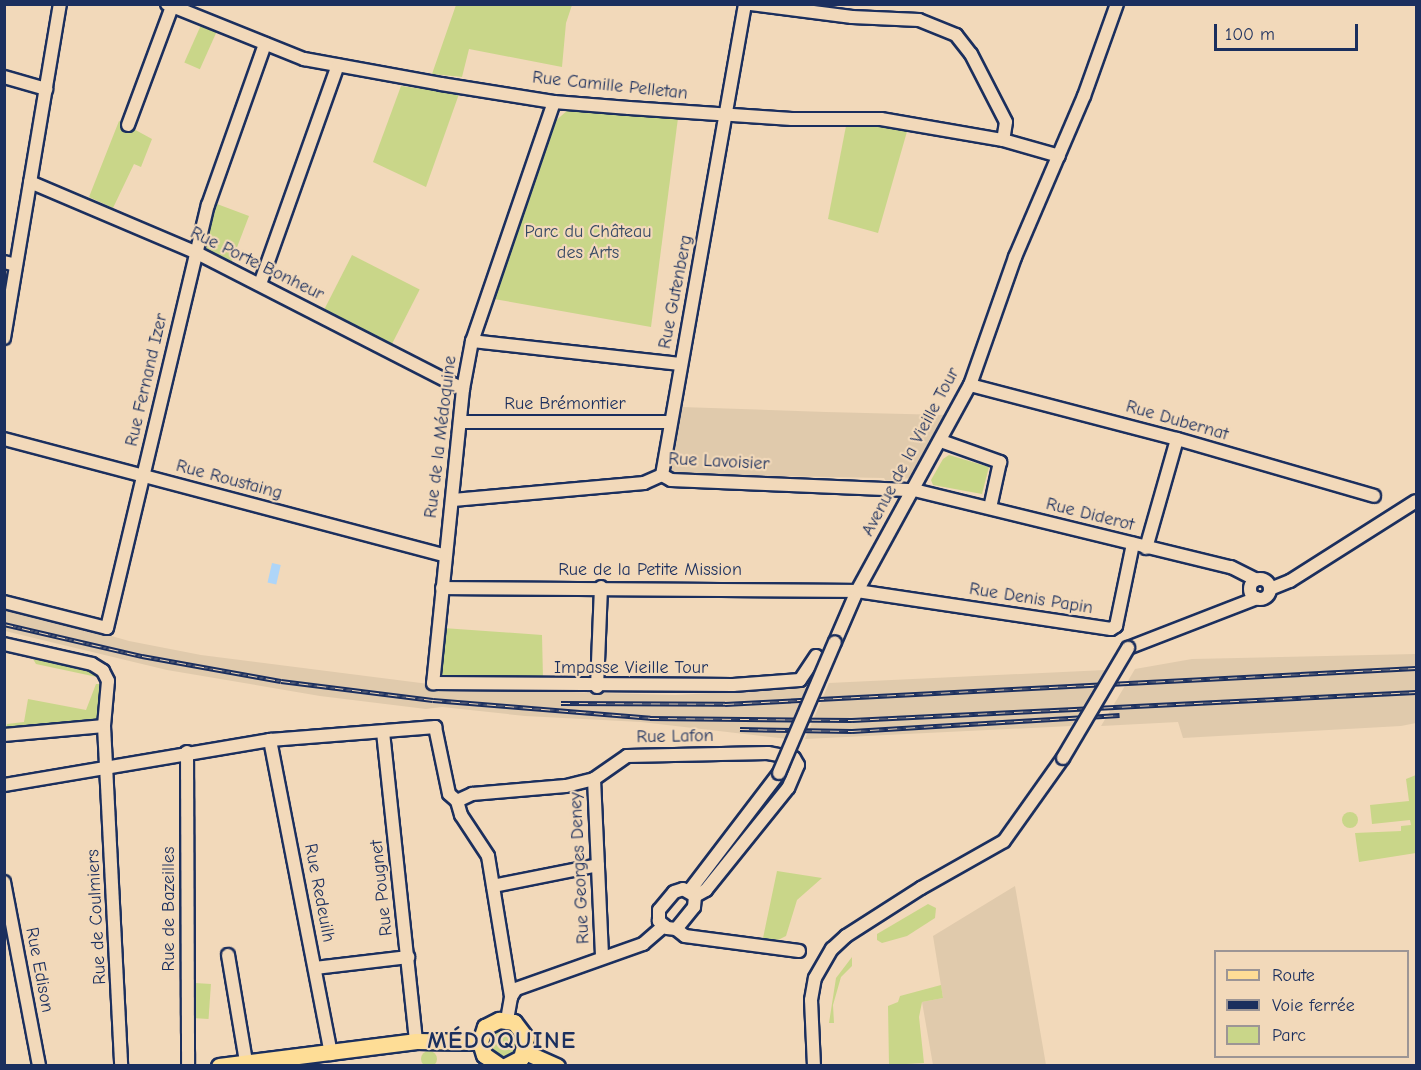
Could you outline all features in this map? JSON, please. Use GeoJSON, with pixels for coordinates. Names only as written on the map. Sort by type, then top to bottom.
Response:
{"type":"FeatureCollection","features":[{"type":"Feature","properties":{"kind":"main road"},"geometry":{"type":"LineString","coordinates":[[500,1065],[484,1055],[480,1042],[492,1022],[507,1020],[524,1032],[525,1052],[515,1062],[505,1065]]}},
{"type":"Feature","properties":{"kind":"main road"},"geometry":{"type":"LineString","coordinates":[[219,1065],[246,1061],[275,1062],[416,1041],[480,1042]]}},
{"type":"Feature","properties":{"kind":"main road"},"geometry":{"type":"LineString","coordinates":[[525,1052],[557,1065]]}},
{"type":"Feature","properties":{"kind":"street"},"geometry":{"type":"LineString","coordinates":[[4,338],[10,263],[30,182],[60,4]]}},
{"type":"Feature","properties":{"kind":"street","name":"Rue Gutenberg"},"geometry":{"type":"LineString","coordinates":[[662,475],[679,364],[728,115],[745,4]]}},
{"type":"Feature","properties":{"kind":"street"},"geometry":{"type":"LineString","coordinates":[[750,4],[852,17],[919,20],[956,35],[971,54],[1006,123],[1002,140]]}},
{"type":"Feature","properties":{"kind":"street","name":"Avenue de la Vieille Tour"},"geometry":{"type":"LineString","coordinates":[[693,893],[779,774],[857,591],[970,385],[1015,257],[1059,156],[1116,4]]}},
{"type":"Feature","properties":{"kind":"street"},"geometry":{"type":"LineString","coordinates":[[128,124],[170,6]]}},
{"type":"Feature","properties":{"kind":"street","name":"Rue Camille Pelletan"},"geometry":{"type":"LineString","coordinates":[[170,6],[304,59],[554,102],[728,115],[880,119],[1002,140],[1059,156]]}},
{"type":"Feature","properties":{"kind":"street","name":"Rue Fernand Izer"},"geometry":{"type":"LineString","coordinates":[[4,602],[107,628],[195,252],[220,166],[265,44]]}},
{"type":"Feature","properties":{"kind":"street"},"geometry":{"type":"LineString","coordinates":[[260,284],[338,65]]}},
{"type":"Feature","properties":{"kind":"street"},"geometry":{"type":"LineString","coordinates":[[4,77],[46,89]]}},
{"type":"Feature","properties":{"kind":"street","name":"Rue de la Médoquine"},"geometry":{"type":"LineString","coordinates":[[433,683],[444,555],[453,500],[463,388],[472,341],[554,102]]}},
{"type":"Feature","properties":{"kind":"street","name":"Rue Porte Bonheur"},"geometry":{"type":"LineString","coordinates":[[30,182],[195,252],[463,388]]}},
{"type":"Feature","properties":{"kind":"street"},"geometry":{"type":"LineString","coordinates":[[472,341],[679,364]]}},
{"type":"Feature","properties":{"kind":"street","name":"Rue Dubernat"},"geometry":{"type":"LineString","coordinates":[[970,385],[1177,439],[1374,496]]}},
{"type":"Feature","properties":{"kind":"street","name":"Rue Brémontier"},"geometry":{"type":"LineString","coordinates":[[460,422],[671,422]]}},
{"type":"Feature","properties":{"kind":"street","name":"Rue Roustaing"},"geometry":{"type":"LineString","coordinates":[[4,439],[444,555]]}},
{"type":"Feature","properties":{"kind":"street"},"geometry":{"type":"LineString","coordinates":[[1146,548],[1177,439]]}},
{"type":"Feature","properties":{"kind":"street"},"geometry":{"type":"LineString","coordinates":[[941,441],[1000,462],[990,508]]}},
{"type":"Feature","properties":{"kind":"street","name":"Rue Lavoisier"},"geometry":{"type":"LineString","coordinates":[[453,500],[644,483],[662,475],[671,480],[914,490]]}},
{"type":"Feature","properties":{"kind":"street","name":"Rue Diderot"},"geometry":{"type":"LineString","coordinates":[[914,490],[1231,567],[1256,580]]}},
{"type":"Feature","properties":{"kind":"street"},"geometry":{"type":"LineString","coordinates":[[814,1065],[812,994],[819,971],[832,950],[846,936],[912,894],[1004,841],[1063,758],[1128,648],[1257,598],[1264,598],[1270,589],[1290,581],[1416,501]]}},
{"type":"Feature","properties":{"kind":"street","name":"Rue Denis Papin"},"geometry":{"type":"LineString","coordinates":[[857,591],[1111,629],[1116,626],[1133,544]]}},
{"type":"Feature","properties":{"kind":"street"},"geometry":{"type":"LineString","coordinates":[[1257,598],[1250,587],[1256,580],[1265,580],[1270,589]]}},
{"type":"Feature","properties":{"kind":"street"},"geometry":{"type":"LineString","coordinates":[[597,687],[601,587]]}},
{"type":"Feature","properties":{"kind":"street","name":"Rue de la Petite Mission"},"geometry":{"type":"LineString","coordinates":[[442,588],[601,587],[857,591]]}},
{"type":"Feature","properties":{"kind":"street","name":"Rue de Coulmiers"},"geometry":{"type":"LineString","coordinates":[[4,644],[87,662],[103,671],[109,688],[104,726],[121,1065]]}},
{"type":"Feature","properties":{"kind":"street","name":"Impasse Vieille Tour"},"geometry":{"type":"LineString","coordinates":[[433,683],[682,687],[800,680],[816,656]]}},
{"type":"Feature","properties":{"kind":"street"},"geometry":{"type":"LineString","coordinates":[[4,735],[104,726]]}},
{"type":"Feature","properties":{"kind":"street"},"geometry":{"type":"LineString","coordinates":[[4,785],[187,752],[270,740],[435,727],[444,779],[449,794],[458,801],[461,815],[488,856],[511,997],[507,1020]]}},
{"type":"Feature","properties":{"kind":"street","name":"Rue Pougnet"},"geometry":{"type":"LineString","coordinates":[[383,732],[416,1041]]}},
{"type":"Feature","properties":{"kind":"street","name":"Rue Redeuilh"},"geometry":{"type":"LineString","coordinates":[[270,740],[331,1054]]}},
{"type":"Feature","properties":{"kind":"street","name":"Rue de Bazeilles"},"geometry":{"type":"LineString","coordinates":[[187,752],[188,1065]]}},
{"type":"Feature","properties":{"kind":"street","name":"Rue Lafon"},"geometry":{"type":"LineString","coordinates":[[458,801],[472,794],[566,786],[594,779],[627,756],[768,753],[794,758],[798,765],[788,788],[706,891],[693,893]]}},
{"type":"Feature","properties":{"kind":"street","name":"Rue Georges Deney"},"geometry":{"type":"LineString","coordinates":[[594,779],[602,957]]}},
{"type":"Feature","properties":{"kind":"street"},"geometry":{"type":"LineString","coordinates":[[493,886],[598,865]]}},
{"type":"Feature","properties":{"kind":"street","name":"Rue Edison"},"geometry":{"type":"LineString","coordinates":[[4,882],[39,1065]]}},
{"type":"Feature","properties":{"kind":"street"},"geometry":{"type":"LineString","coordinates":[[511,997],[522,986],[643,944],[670,927],[694,907],[693,893],[674,892],[659,910],[659,921],[670,927],[685,936],[799,951]]}},
{"type":"Feature","properties":{"kind":"street"},"geometry":{"type":"LineString","coordinates":[[228,955],[246,1061]]}},
{"type":"Feature","properties":{"kind":"street"},"geometry":{"type":"LineString","coordinates":[[315,968],[408,957]]}},
{"type":"Feature","properties":{"kind":"shaded area"},"geometry":{"type":"Polygon","coordinates":[[[681,407],[945,415],[910,478],[886,481],[884,478],[674,474],[670,469],[681,407]]]}},
{"type":"Feature","properties":{"kind":"shaded area"},"geometry":{"type":"Polygon","coordinates":[[[4,605],[129,641],[201,655],[468,689],[675,695],[809,688],[788,739],[641,722],[525,716],[442,707],[426,709],[320,696],[167,670],[5,631],[4,605]]]}},
{"type":"Feature","properties":{"kind":"shaded area"},"geometry":{"type":"Polygon","coordinates":[[[1416,654],[1416,723],[1401,726],[1183,738],[1178,722],[1101,726],[1135,669],[1192,659],[1416,654]]]}},
{"type":"Feature","properties":{"kind":"shaded area"},"geometry":{"type":"Polygon","coordinates":[[[1105,670],[1071,726],[805,739],[829,683],[1105,670]]]}},
{"type":"Feature","properties":{"kind":"shaded area"},"geometry":{"type":"Polygon","coordinates":[[[1015,886],[1046,1065],[933,1065],[922,1002],[943,998],[933,936],[1015,886]]]}},
{"type":"Feature","properties":{"kind":"green space"},"geometry":{"type":"Polygon","coordinates":[[[456,5],[572,5],[566,23],[562,67],[469,49],[462,77],[432,74],[456,5]]]}},
{"type":"Feature","properties":{"kind":"green space"},"geometry":{"type":"Polygon","coordinates":[[[201,25],[217,32],[200,69],[184,62],[201,25]]]}},
{"type":"Feature","properties":{"kind":"green space"},"geometry":{"type":"Polygon","coordinates":[[[401,86],[459,94],[426,187],[373,162],[401,86]]]}},
{"type":"Feature","properties":{"kind":"green space","name":"Parc du Château des Arts"},"geometry":{"type":"Polygon","coordinates":[[[568,110],[678,118],[651,327],[494,299],[554,122],[568,110]]]}},
{"type":"Feature","properties":{"kind":"green space"},"geometry":{"type":"Polygon","coordinates":[[[119,121],[152,139],[141,167],[134,164],[113,208],[89,197],[119,121]]]}},
{"type":"Feature","properties":{"kind":"green space"},"geometry":{"type":"Polygon","coordinates":[[[846,126],[908,128],[878,233],[828,219],[846,126]]]}},
{"type":"Feature","properties":{"kind":"green space"},"geometry":{"type":"Polygon","coordinates":[[[217,204],[249,216],[231,263],[208,251],[205,245],[217,204]]]}},
{"type":"Feature","properties":{"kind":"green space"},"geometry":{"type":"Polygon","coordinates":[[[352,255],[420,290],[392,345],[324,310],[352,255]]]}},
{"type":"Feature","properties":{"kind":"green space"},"geometry":{"type":"Polygon","coordinates":[[[949,455],[989,467],[982,494],[933,485],[931,480],[943,459],[949,455]]]}},
{"type":"Feature","properties":{"kind":"green space"},"geometry":{"type":"Polygon","coordinates":[[[443,628],[542,635],[543,679],[439,678],[443,628]]]}},
{"type":"Feature","properties":{"kind":"green space"},"geometry":{"type":"Polygon","coordinates":[[[33,659],[91,671],[97,677],[36,664],[33,659]]]}},
{"type":"Feature","properties":{"kind":"green space"},"geometry":{"type":"Polygon","coordinates":[[[96,684],[100,684],[102,691],[96,721],[6,728],[7,724],[24,722],[28,699],[86,710],[96,684]]]}},
{"type":"Feature","properties":{"kind":"green space"},"geometry":{"type":"Polygon","coordinates":[[[1416,775],[1416,853],[1359,862],[1355,833],[1401,831],[1401,826],[1411,825],[1410,820],[1372,824],[1370,805],[1409,801],[1406,779],[1416,775]]]}},
{"type":"Feature","properties":{"kind":"green space"},"geometry":{"type":"Polygon","coordinates":[[[1350,812],[1356,814],[1358,820],[1356,826],[1350,828],[1344,826],[1342,820],[1344,814],[1350,812]]]}},
{"type":"Feature","properties":{"kind":"green space"},"geometry":{"type":"Polygon","coordinates":[[[777,871],[822,878],[797,900],[786,936],[778,940],[763,938],[777,871]]]}},
{"type":"Feature","properties":{"kind":"green space"},"geometry":{"type":"Polygon","coordinates":[[[928,904],[936,908],[935,918],[907,936],[882,943],[877,940],[877,934],[928,904]]]}},
{"type":"Feature","properties":{"kind":"green space"},"geometry":{"type":"Polygon","coordinates":[[[852,957],[852,966],[841,977],[833,1005],[834,1023],[829,1023],[836,978],[852,957]]]}},
{"type":"Feature","properties":{"kind":"green space"},"geometry":{"type":"Polygon","coordinates":[[[195,983],[211,984],[209,1019],[193,1018],[195,983]]]}},
{"type":"Feature","properties":{"kind":"green space"},"geometry":{"type":"Polygon","coordinates":[[[941,985],[943,998],[922,1002],[919,1017],[924,1063],[889,1065],[888,1006],[898,1002],[900,996],[941,985]]]}},
{"type":"Feature","properties":{"kind":"green space"},"geometry":{"type":"Polygon","coordinates":[[[504,1030],[513,1034],[517,1043],[513,1052],[504,1056],[495,1052],[491,1043],[495,1034],[504,1030]]]}},
{"type":"Feature","properties":{"kind":"green space"},"geometry":{"type":"Polygon","coordinates":[[[429,1051],[437,1059],[429,1067],[421,1059],[429,1051]]]}},
{"type":"Feature","properties":{"kind":"water"},"geometry":{"type":"Polygon","coordinates":[[[272,563],[281,565],[276,585],[268,582],[272,563]]]}},
{"type":"Feature","properties":{"kind":"railway"},"geometry":{"type":"LineString","coordinates":[[4,624],[142,656],[281,681],[433,700],[650,718],[852,720],[1416,692]]}},
{"type":"Feature","properties":{"kind":"railway"},"geometry":{"type":"LineString","coordinates":[[561,703],[725,704],[1416,668]]}},
{"type":"Feature","properties":{"kind":"railway"},"geometry":{"type":"LineString","coordinates":[[740,729],[852,731],[1120,715]]}},
{"type":"Feature","properties":{"kind":"district","name":"MÉDOQUINE"},"geometry":{"type":"Point","coordinates":[502,1041]}}]}
